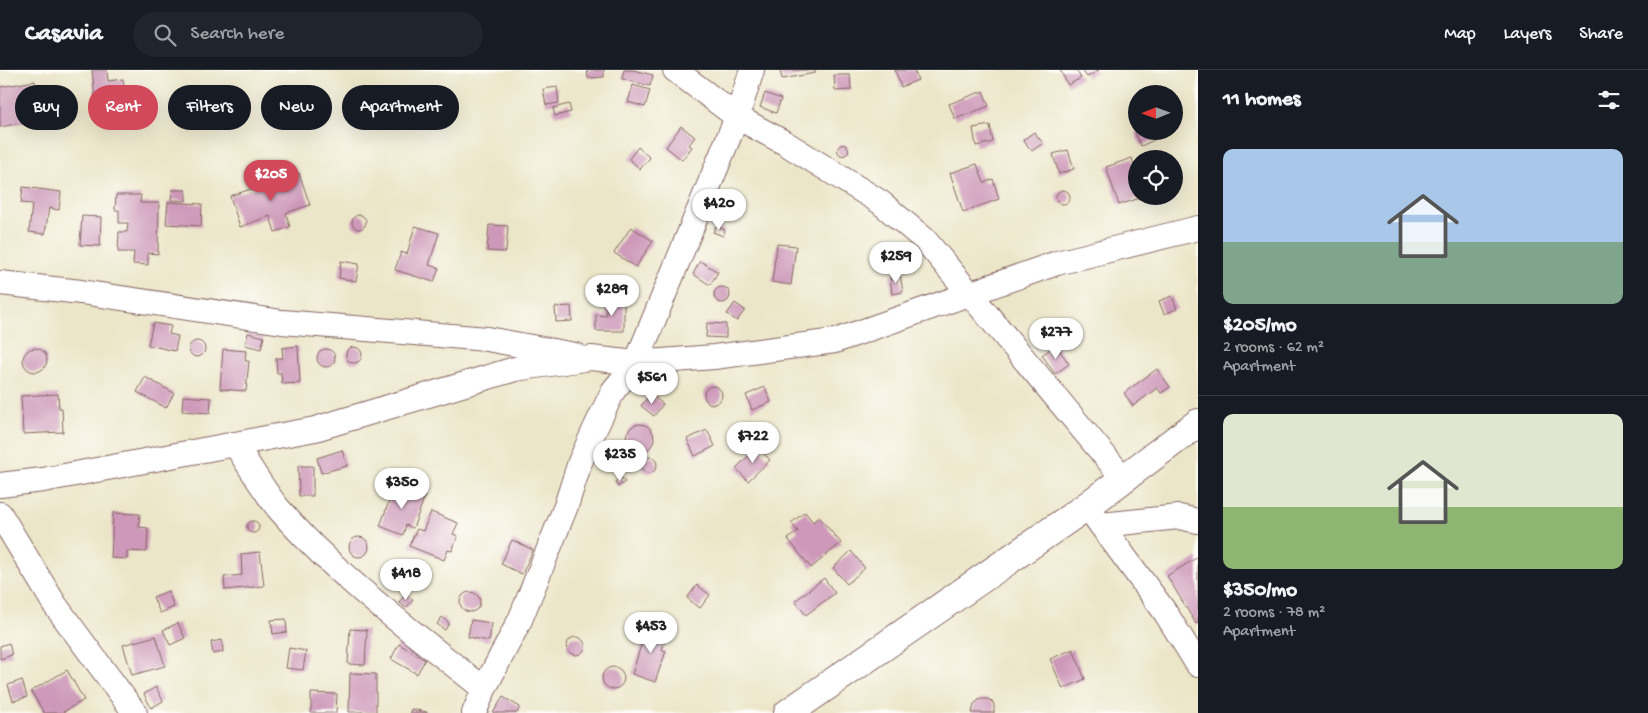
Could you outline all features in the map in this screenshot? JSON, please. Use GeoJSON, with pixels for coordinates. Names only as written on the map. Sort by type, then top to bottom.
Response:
{"type":"FeatureCollection","features":[{"type":"Feature","properties":{"kind":"street"},"geometry":{"type":"LineString","coordinates":[[675,70],[737,117],[785,143],[880,202],[925,240],[1124,479]]}},
{"type":"Feature","properties":{"kind":"street"},"geometry":{"type":"LineString","coordinates":[[474,713],[484,689],[520,620],[566,506],[580,462],[613,391],[636,363],[737,117],[752,70]]}},
{"type":"Feature","properties":{"kind":"street"},"geometry":{"type":"LineString","coordinates":[[0,283],[81,292],[282,322],[487,339],[591,358],[636,363],[714,357],[835,340],[1057,263],[1198,228]]}},
{"type":"Feature","properties":{"kind":"street"},"geometry":{"type":"LineString","coordinates":[[0,485],[43,480],[315,429],[515,369],[591,358]]}},
{"type":"Feature","properties":{"kind":"street"},"geometry":{"type":"LineString","coordinates":[[788,713],[1094,516],[1124,479],[1198,423]]}},
{"type":"Feature","properties":{"kind":"street"},"geometry":{"type":"LineString","coordinates":[[235,444],[277,507],[318,550],[368,596],[484,689]]}},
{"type":"Feature","properties":{"kind":"street"},"geometry":{"type":"LineString","coordinates":[[0,514],[55,605],[135,713]]}},
{"type":"Feature","properties":{"kind":"street"},"geometry":{"type":"LineString","coordinates":[[1094,516],[1179,518],[1198,521]]}},
{"type":"Feature","properties":{"kind":"street"},"geometry":{"type":"LineString","coordinates":[[1094,516],[1165,612],[1198,666]]}},
{"type":"Feature","properties":{"kind":"building"},"geometry":{"type":"Polygon","coordinates":[[[92,70],[107,70],[108,81],[123,79],[124,85],[94,85],[92,70]]]}},
{"type":"Feature","properties":{"kind":"building"},"geometry":{"type":"Polygon","coordinates":[[[587,70],[604,70],[604,77],[588,78],[587,70]]]}},
{"type":"Feature","properties":{"kind":"building"},"geometry":{"type":"Polygon","coordinates":[[[624,70],[633,70],[653,75],[650,86],[622,79],[624,70]]]}},
{"type":"Feature","properties":{"kind":"building"},"geometry":{"type":"Polygon","coordinates":[[[780,70],[815,70],[815,73],[782,79],[780,70]]]}},
{"type":"Feature","properties":{"kind":"building"},"geometry":{"type":"Polygon","coordinates":[[[895,70],[914,70],[918,80],[901,87],[895,70]]]}},
{"type":"Feature","properties":{"kind":"building"},"geometry":{"type":"Polygon","coordinates":[[[1060,70],[1076,70],[1081,78],[1068,85],[1060,70]]]}},
{"type":"Feature","properties":{"kind":"building"},"geometry":{"type":"Polygon","coordinates":[[[1082,70],[1099,70],[1087,77],[1082,70]]]}},
{"type":"Feature","properties":{"kind":"building"},"geometry":{"type":"Polygon","coordinates":[[[834,75],[850,75],[851,90],[835,91],[834,75]]]}},
{"type":"Feature","properties":{"kind":"building"},"geometry":{"type":"Polygon","coordinates":[[[35,81],[36,85],[15,85],[15,124],[0,127],[0,87],[35,81]]]}},
{"type":"Feature","properties":{"kind":"building"},"geometry":{"type":"Polygon","coordinates":[[[633,85],[650,90],[645,107],[628,102],[633,85]]]}},
{"type":"Feature","properties":{"kind":"building"},"geometry":{"type":"Polygon","coordinates":[[[557,87],[559,103],[546,105],[543,89],[557,87]]]}},
{"type":"Feature","properties":{"kind":"building"},"geometry":{"type":"Polygon","coordinates":[[[983,91],[989,106],[955,119],[949,104],[983,91]]]}},
{"type":"Feature","properties":{"kind":"building"},"geometry":{"type":"Polygon","coordinates":[[[765,93],[781,99],[776,113],[760,107],[765,93]]]}},
{"type":"Feature","properties":{"kind":"building"},"geometry":{"type":"Polygon","coordinates":[[[569,104],[571,112],[555,116],[553,108],[569,104]]]}},
{"type":"Feature","properties":{"kind":"building"},"geometry":{"type":"Polygon","coordinates":[[[990,125],[993,142],[976,146],[973,128],[990,125]]]}},
{"type":"Feature","properties":{"kind":"building"},"geometry":{"type":"Polygon","coordinates":[[[681,126],[695,137],[689,145],[692,147],[682,160],[666,147],[681,126]]]}},
{"type":"Feature","properties":{"kind":"building"},"geometry":{"type":"Polygon","coordinates":[[[1034,132],[1043,143],[1032,151],[1023,140],[1034,132]]]}},
{"type":"Feature","properties":{"kind":"building"},"geometry":{"type":"Polygon","coordinates":[[[1138,140],[1154,140],[1141,146],[1138,140]]]}},
{"type":"Feature","properties":{"kind":"building"},"geometry":{"type":"Polygon","coordinates":[[[843,144],[849,150],[843,156],[837,150],[843,144]]]}},
{"type":"Feature","properties":{"kind":"building"},"geometry":{"type":"Polygon","coordinates":[[[638,147],[650,158],[640,169],[629,159],[638,147]]]}},
{"type":"Feature","properties":{"kind":"building"},"geometry":{"type":"Polygon","coordinates":[[[1068,150],[1074,169],[1059,174],[1053,154],[1068,150]]]}},
{"type":"Feature","properties":{"kind":"building"},"geometry":{"type":"Polygon","coordinates":[[[1128,159],[1128,202],[1119,205],[1106,167],[1128,159]]]}},
{"type":"Feature","properties":{"kind":"building"},"geometry":{"type":"Polygon","coordinates":[[[977,164],[984,183],[993,179],[999,199],[963,212],[950,173],[977,164]]]}},
{"type":"Feature","properties":{"kind":"building"},"geometry":{"type":"Polygon","coordinates":[[[299,173],[310,205],[286,213],[290,227],[275,232],[270,216],[240,227],[230,196],[299,173]]]}},
{"type":"Feature","properties":{"kind":"building"},"geometry":{"type":"Polygon","coordinates":[[[23,187],[61,192],[59,210],[49,208],[45,234],[29,232],[32,204],[21,203],[23,187]]]}},
{"type":"Feature","properties":{"kind":"building"},"geometry":{"type":"Polygon","coordinates":[[[172,190],[186,190],[186,201],[171,200],[172,190]]]}},
{"type":"Feature","properties":{"kind":"building"},"geometry":{"type":"Polygon","coordinates":[[[1063,190],[1068,192],[1070,197],[1068,202],[1063,204],[1058,202],[1056,197],[1058,192],[1063,190]]]}},
{"type":"Feature","properties":{"kind":"building"},"geometry":{"type":"Polygon","coordinates":[[[116,195],[141,195],[140,203],[159,203],[158,254],[148,253],[148,265],[133,264],[134,252],[118,252],[119,232],[127,232],[128,223],[119,223],[119,210],[115,210],[116,195]]]}},
{"type":"Feature","properties":{"kind":"building"},"geometry":{"type":"Polygon","coordinates":[[[168,202],[202,204],[201,226],[166,224],[168,202]]]}},
{"type":"Feature","properties":{"kind":"building"},"geometry":{"type":"Polygon","coordinates":[[[356,215],[362,215],[366,222],[362,229],[356,229],[352,225],[352,219],[356,215]]]}},
{"type":"Feature","properties":{"kind":"building"},"geometry":{"type":"Polygon","coordinates":[[[82,216],[101,217],[100,246],[80,245],[82,216]]]}},
{"type":"Feature","properties":{"kind":"building"},"geometry":{"type":"Polygon","coordinates":[[[489,225],[508,226],[506,252],[487,251],[489,225]]]}},
{"type":"Feature","properties":{"kind":"building"},"geometry":{"type":"Polygon","coordinates":[[[415,226],[439,233],[429,265],[439,268],[434,282],[395,270],[401,252],[407,254],[415,226]]]}},
{"type":"Feature","properties":{"kind":"building"},"geometry":{"type":"Polygon","coordinates":[[[716,226],[725,230],[723,236],[713,232],[716,226]]]}},
{"type":"Feature","properties":{"kind":"building"},"geometry":{"type":"Polygon","coordinates":[[[631,227],[653,241],[636,267],[614,253],[631,227]]]}},
{"type":"Feature","properties":{"kind":"building"},"geometry":{"type":"Polygon","coordinates":[[[777,244],[796,246],[791,285],[772,282],[777,244]]]}},
{"type":"Feature","properties":{"kind":"building"},"geometry":{"type":"Polygon","coordinates":[[[341,261],[359,264],[356,281],[339,278],[341,261]]]}},
{"type":"Feature","properties":{"kind":"building"},"geometry":{"type":"Polygon","coordinates":[[[700,261],[718,272],[710,285],[693,274],[700,261]]]}},
{"type":"Feature","properties":{"kind":"building"},"geometry":{"type":"Polygon","coordinates":[[[900,274],[903,292],[892,294],[890,275],[900,274]]]}},
{"type":"Feature","properties":{"kind":"building"},"geometry":{"type":"Polygon","coordinates":[[[722,287],[730,295],[722,303],[714,295],[722,287]]]}},
{"type":"Feature","properties":{"kind":"building"},"geometry":{"type":"Polygon","coordinates":[[[1172,296],[1177,309],[1164,314],[1159,301],[1172,296]]]}},
{"type":"Feature","properties":{"kind":"building"},"geometry":{"type":"Polygon","coordinates":[[[606,300],[624,300],[624,331],[596,331],[596,315],[606,316],[606,300]]]}},
{"type":"Feature","properties":{"kind":"building"},"geometry":{"type":"Polygon","coordinates":[[[735,303],[745,310],[737,321],[727,314],[735,303]]]}},
{"type":"Feature","properties":{"kind":"building"},"geometry":{"type":"Polygon","coordinates":[[[571,306],[572,321],[556,322],[555,307],[571,306]]]}},
{"type":"Feature","properties":{"kind":"building"},"geometry":{"type":"Polygon","coordinates":[[[153,323],[171,326],[169,334],[178,336],[175,351],[148,345],[153,323]]]}},
{"type":"Feature","properties":{"kind":"building"},"geometry":{"type":"Polygon","coordinates":[[[707,323],[726,324],[726,338],[706,337],[707,323]]]}},
{"type":"Feature","properties":{"kind":"building"},"geometry":{"type":"Polygon","coordinates":[[[248,333],[264,337],[261,349],[245,345],[248,333]]]}},
{"type":"Feature","properties":{"kind":"building"},"geometry":{"type":"Polygon","coordinates":[[[197,341],[203,343],[205,349],[203,355],[197,357],[191,355],[189,349],[191,343],[197,341]]]}},
{"type":"Feature","properties":{"kind":"building"},"geometry":{"type":"Polygon","coordinates":[[[1056,345],[1069,364],[1055,374],[1042,355],[1056,345]]]}},
{"type":"Feature","properties":{"kind":"building"},"geometry":{"type":"Polygon","coordinates":[[[298,346],[300,383],[282,384],[281,373],[277,373],[276,358],[283,358],[282,348],[298,346]]]}},
{"type":"Feature","properties":{"kind":"building"},"geometry":{"type":"Polygon","coordinates":[[[351,347],[357,347],[362,352],[360,361],[351,363],[346,358],[346,352],[351,347]]]}},
{"type":"Feature","properties":{"kind":"building"},"geometry":{"type":"Polygon","coordinates":[[[35,348],[43,352],[47,360],[43,368],[35,372],[27,368],[23,360],[27,352],[35,348]]]}},
{"type":"Feature","properties":{"kind":"building"},"geometry":{"type":"Polygon","coordinates":[[[223,349],[246,351],[245,361],[249,361],[246,391],[220,389],[223,349]]]}},
{"type":"Feature","properties":{"kind":"building"},"geometry":{"type":"Polygon","coordinates":[[[326,349],[332,352],[335,358],[332,364],[326,367],[320,364],[317,358],[320,352],[326,349]]]}},
{"type":"Feature","properties":{"kind":"building"},"geometry":{"type":"Polygon","coordinates":[[[1157,369],[1170,387],[1161,393],[1157,388],[1133,406],[1124,393],[1157,369]]]}},
{"type":"Feature","properties":{"kind":"building"},"geometry":{"type":"Polygon","coordinates":[[[145,377],[174,393],[166,408],[137,392],[145,377]]]}},
{"type":"Feature","properties":{"kind":"building"},"geometry":{"type":"Polygon","coordinates":[[[709,386],[717,386],[722,391],[720,402],[709,404],[704,399],[704,391],[709,386]]]}},
{"type":"Feature","properties":{"kind":"building"},"geometry":{"type":"Polygon","coordinates":[[[765,387],[771,402],[752,410],[746,395],[765,387]]]}},
{"type":"Feature","properties":{"kind":"building"},"geometry":{"type":"Polygon","coordinates":[[[58,394],[59,408],[62,408],[63,432],[23,434],[21,396],[58,394]]]}},
{"type":"Feature","properties":{"kind":"building"},"geometry":{"type":"Polygon","coordinates":[[[650,394],[663,404],[654,416],[641,406],[650,394]]]}},
{"type":"Feature","properties":{"kind":"building"},"geometry":{"type":"Polygon","coordinates":[[[183,396],[211,398],[210,413],[182,411],[183,396]]]}},
{"type":"Feature","properties":{"kind":"building"},"geometry":{"type":"Polygon","coordinates":[[[640,424],[650,428],[654,438],[650,448],[640,452],[630,448],[626,438],[630,428],[640,424]]]}},
{"type":"Feature","properties":{"kind":"building"},"geometry":{"type":"Polygon","coordinates":[[[707,430],[715,446],[695,456],[687,439],[707,430]]]}},
{"type":"Feature","properties":{"kind":"building"},"geometry":{"type":"Polygon","coordinates":[[[758,447],[770,460],[748,481],[736,468],[758,447]]]}},
{"type":"Feature","properties":{"kind":"building"},"geometry":{"type":"Polygon","coordinates":[[[342,450],[347,466],[321,473],[317,458],[342,450]]]}},
{"type":"Feature","properties":{"kind":"building"},"geometry":{"type":"Polygon","coordinates":[[[646,457],[652,457],[657,462],[655,471],[646,473],[641,468],[641,462],[646,457]]]}},
{"type":"Feature","properties":{"kind":"building"},"geometry":{"type":"Polygon","coordinates":[[[298,466],[313,466],[313,496],[299,496],[298,466]]]}},
{"type":"Feature","properties":{"kind":"building"},"geometry":{"type":"Polygon","coordinates":[[[621,477],[625,482],[618,487],[615,482],[621,477]]]}},
{"type":"Feature","properties":{"kind":"building"},"geometry":{"type":"Polygon","coordinates":[[[395,485],[425,496],[413,528],[406,525],[403,535],[380,526],[395,485]]]}},
{"type":"Feature","properties":{"kind":"building"},"geometry":{"type":"Polygon","coordinates":[[[431,512],[458,523],[453,534],[458,536],[452,551],[448,550],[444,560],[409,546],[417,529],[423,531],[431,512]]]}},
{"type":"Feature","properties":{"kind":"building"},"geometry":{"type":"Polygon","coordinates":[[[805,512],[813,522],[819,517],[841,543],[811,568],[788,539],[798,531],[791,523],[805,512]]]}},
{"type":"Feature","properties":{"kind":"building"},"geometry":{"type":"Polygon","coordinates":[[[113,513],[140,514],[139,527],[148,528],[147,552],[127,551],[127,559],[111,558],[113,513]]]}},
{"type":"Feature","properties":{"kind":"building"},"geometry":{"type":"Polygon","coordinates":[[[251,521],[255,521],[259,527],[255,533],[251,533],[247,529],[247,525],[251,521]]]}},
{"type":"Feature","properties":{"kind":"building"},"geometry":{"type":"Polygon","coordinates":[[[359,537],[366,540],[369,547],[366,554],[359,557],[352,554],[349,547],[352,540],[359,537]]]}},
{"type":"Feature","properties":{"kind":"building"},"geometry":{"type":"Polygon","coordinates":[[[512,540],[533,550],[522,574],[501,564],[512,540]]]}},
{"type":"Feature","properties":{"kind":"building"},"geometry":{"type":"Polygon","coordinates":[[[851,551],[865,568],[847,584],[833,568],[851,551]]]}},
{"type":"Feature","properties":{"kind":"building"},"geometry":{"type":"Polygon","coordinates":[[[260,552],[264,586],[225,590],[224,577],[242,575],[241,554],[260,552]]]}},
{"type":"Feature","properties":{"kind":"building"},"geometry":{"type":"Polygon","coordinates":[[[1198,557],[1198,623],[1196,624],[1167,576],[1198,557]]]}},
{"type":"Feature","properties":{"kind":"building"},"geometry":{"type":"Polygon","coordinates":[[[824,578],[835,593],[806,615],[795,601],[824,578]]]}},
{"type":"Feature","properties":{"kind":"building"},"geometry":{"type":"Polygon","coordinates":[[[697,585],[710,595],[700,608],[687,598],[697,585]]]}},
{"type":"Feature","properties":{"kind":"building"},"geometry":{"type":"Polygon","coordinates":[[[168,591],[174,607],[160,613],[153,597],[168,591]]]}},
{"type":"Feature","properties":{"kind":"building"},"geometry":{"type":"Polygon","coordinates":[[[466,592],[474,592],[480,598],[480,606],[474,612],[466,612],[460,606],[460,598],[466,592]]]}},
{"type":"Feature","properties":{"kind":"building"},"geometry":{"type":"Polygon","coordinates":[[[406,594],[413,600],[406,608],[399,602],[406,594]]]}},
{"type":"Feature","properties":{"kind":"building"},"geometry":{"type":"Polygon","coordinates":[[[442,617],[449,623],[445,630],[437,624],[442,617]]]}},
{"type":"Feature","properties":{"kind":"building"},"geometry":{"type":"Polygon","coordinates":[[[286,619],[287,632],[273,634],[271,620],[286,619]]]}},
{"type":"Feature","properties":{"kind":"building"},"geometry":{"type":"Polygon","coordinates":[[[471,620],[492,623],[489,641],[468,637],[471,620]]]}},
{"type":"Feature","properties":{"kind":"building"},"geometry":{"type":"Polygon","coordinates":[[[178,623],[185,638],[170,645],[163,630],[178,623]]]}},
{"type":"Feature","properties":{"kind":"building"},"geometry":{"type":"Polygon","coordinates":[[[652,624],[668,630],[662,650],[666,651],[655,682],[632,674],[643,639],[647,640],[652,624]]]}},
{"type":"Feature","properties":{"kind":"building"},"geometry":{"type":"Polygon","coordinates":[[[350,629],[367,630],[365,665],[348,664],[350,629]]]}},
{"type":"Feature","properties":{"kind":"building"},"geometry":{"type":"Polygon","coordinates":[[[156,636],[165,666],[132,675],[123,645],[156,636]]]}},
{"type":"Feature","properties":{"kind":"building"},"geometry":{"type":"Polygon","coordinates":[[[576,637],[582,640],[585,646],[582,652],[576,655],[570,652],[567,646],[570,640],[576,637]]]}},
{"type":"Feature","properties":{"kind":"building"},"geometry":{"type":"Polygon","coordinates":[[[222,640],[223,652],[213,654],[211,642],[222,640]]]}},
{"type":"Feature","properties":{"kind":"building"},"geometry":{"type":"Polygon","coordinates":[[[9,643],[12,655],[0,659],[0,646],[9,643]]]}},
{"type":"Feature","properties":{"kind":"building"},"geometry":{"type":"Polygon","coordinates":[[[399,644],[425,660],[417,674],[391,659],[399,644]]]}},
{"type":"Feature","properties":{"kind":"building"},"geometry":{"type":"Polygon","coordinates":[[[289,648],[306,651],[303,670],[286,668],[289,648]]]}},
{"type":"Feature","properties":{"kind":"building"},"geometry":{"type":"Polygon","coordinates":[[[1073,649],[1085,679],[1063,689],[1050,659],[1073,649]]]}},
{"type":"Feature","properties":{"kind":"building"},"geometry":{"type":"Polygon","coordinates":[[[613,667],[621,670],[624,678],[621,686],[613,689],[605,686],[602,678],[605,670],[613,667]]]}},
{"type":"Feature","properties":{"kind":"building"},"geometry":{"type":"Polygon","coordinates":[[[67,670],[84,700],[63,713],[44,713],[31,691],[67,670]]]}},
{"type":"Feature","properties":{"kind":"building"},"geometry":{"type":"Polygon","coordinates":[[[350,673],[376,674],[376,712],[349,712],[350,673]]]}},
{"type":"Feature","properties":{"kind":"building"},"geometry":{"type":"Polygon","coordinates":[[[22,680],[27,697],[13,701],[8,685],[22,680]]]}},
{"type":"Feature","properties":{"kind":"building"},"geometry":{"type":"Polygon","coordinates":[[[156,687],[163,701],[151,708],[144,694],[156,687]]]}},
{"type":"Feature","properties":{"kind":"building"},"geometry":{"type":"Polygon","coordinates":[[[311,693],[337,694],[336,713],[311,713],[311,693]]]}},
{"type":"Feature","properties":{"kind":"building"},"geometry":{"type":"Polygon","coordinates":[[[503,697],[520,707],[517,713],[493,713],[503,697]]]}},
{"type":"Feature","properties":{"kind":"building"},"geometry":{"type":"Polygon","coordinates":[[[980,699],[988,699],[994,704],[994,713],[972,713],[974,704],[980,699]]]}},
{"type":"Feature","properties":{"kind":"building"},"geometry":{"type":"Polygon","coordinates":[[[411,709],[427,712],[427,713],[410,713],[411,709]]]}}]}
